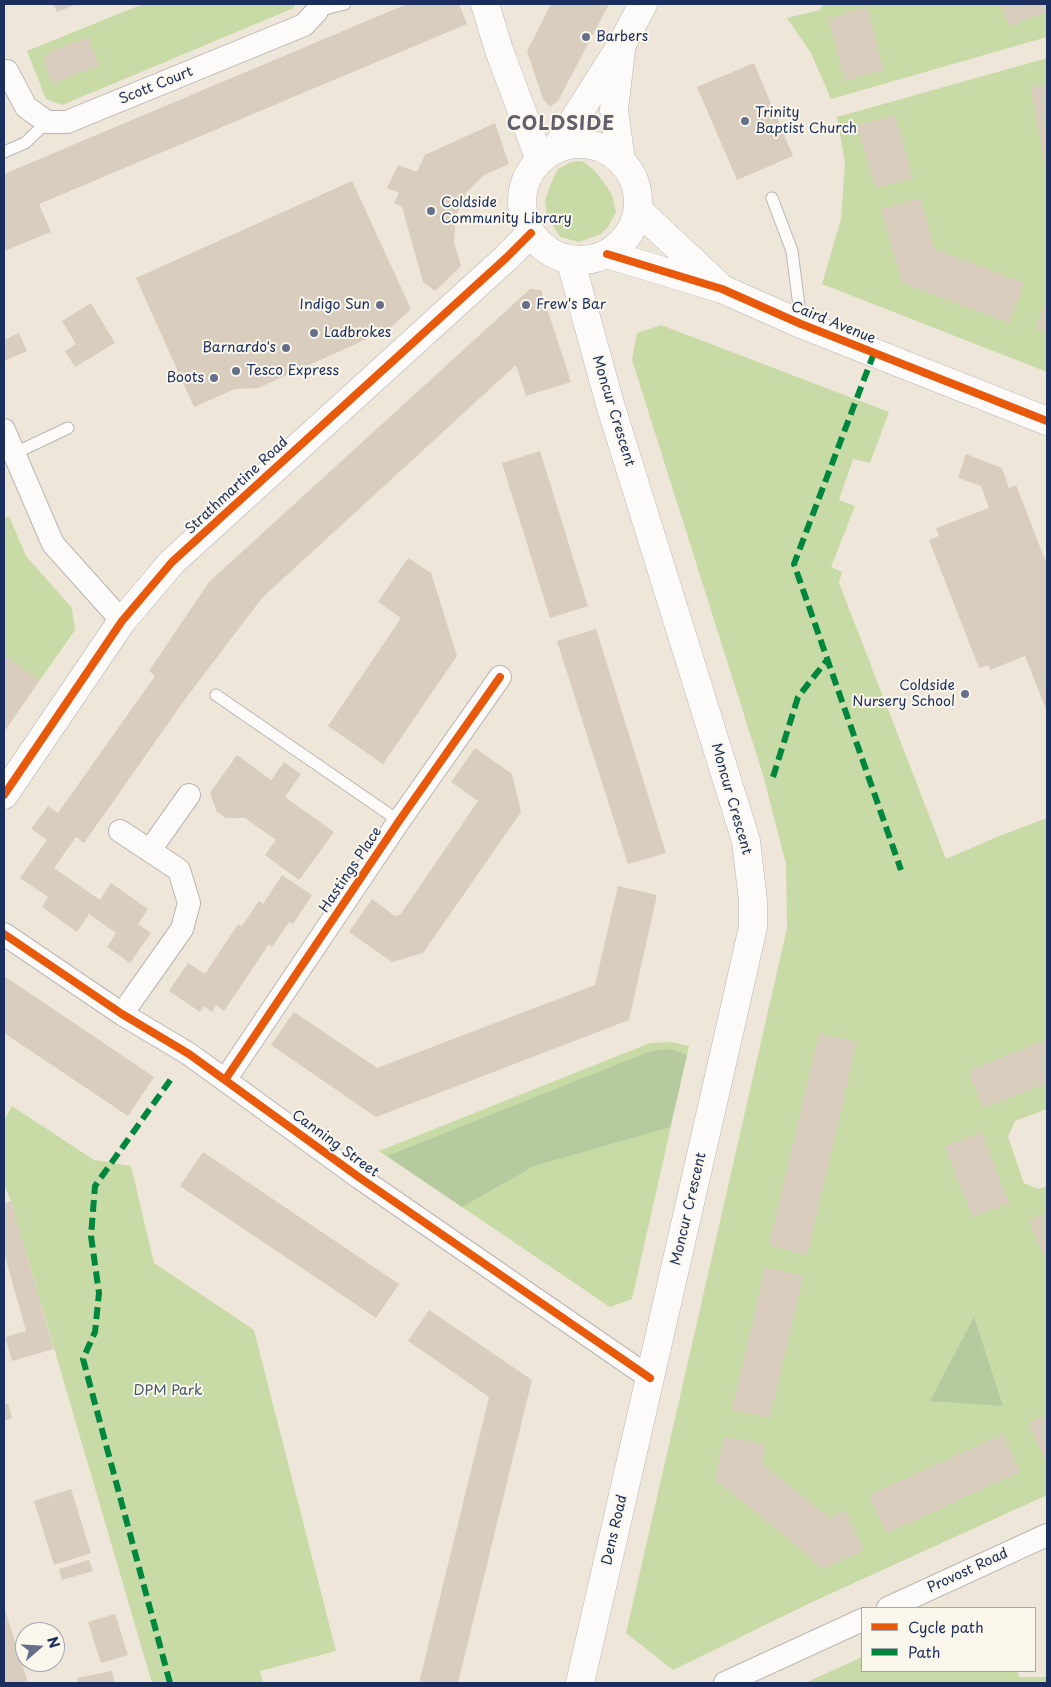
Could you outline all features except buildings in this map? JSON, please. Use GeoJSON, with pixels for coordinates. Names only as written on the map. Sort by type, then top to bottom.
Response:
{"type":"FeatureCollection","features":[{"type":"Feature","properties":{"kind":"main road"},"geometry":{"type":"LineString","coordinates":[[485,4],[499,50],[547,155]]}},
{"type":"Feature","properties":{"kind":"main road"},"geometry":{"type":"LineString","coordinates":[[547,155],[572,144],[590,145],[606,150],[621,161],[632,175],[637,192],[638,210],[632,228],[622,243],[607,254],[589,260],[570,259],[554,254],[541,246],[531,233],[523,215],[522,195],[528,176],[547,155],[622,44],[643,4]]}},
{"type":"Feature","properties":{"kind":"main road"},"geometry":{"type":"LineString","coordinates":[[621,161],[614,110],[622,44]]}},
{"type":"Feature","properties":{"kind":"main road","name":"Caird Avenue"},"geometry":{"type":"LineString","coordinates":[[638,210],[722,288]]}},
{"type":"Feature","properties":{"kind":"main road","name":"Strathmartine Road"},"geometry":{"type":"LineString","coordinates":[[4,795],[122,620],[172,562],[506,258],[531,233]]}},
{"type":"Feature","properties":{"kind":"main road","name":"Caird Avenue"},"geometry":{"type":"LineString","coordinates":[[607,254],[722,288],[801,324],[1047,421]]}},
{"type":"Feature","properties":{"kind":"main road","name":"Moncur Crescent"},"geometry":{"type":"LineString","coordinates":[[570,259],[610,404],[746,841],[753,901],[753,927],[650,1378]]}},
{"type":"Feature","properties":{"kind":"main road","name":"Dens Road"},"geometry":{"type":"LineString","coordinates":[[580,1683],[650,1378]]}},
{"type":"Feature","properties":{"kind":"street","name":"Scott Court"},"geometry":{"type":"LineString","coordinates":[[47,122],[67,122],[250,47],[304,24],[318,7]]}},
{"type":"Feature","properties":{"kind":"street"},"geometry":{"type":"LineString","coordinates":[[4,72],[7,71],[26,107],[47,122]]}},
{"type":"Feature","properties":{"kind":"street"},"geometry":{"type":"LineString","coordinates":[[4,430],[53,544],[122,620]]}},
{"type":"Feature","properties":{"kind":"street","name":"Hastings Place"},"geometry":{"type":"LineString","coordinates":[[225,1080],[399,821],[500,677]]}},
{"type":"Feature","properties":{"kind":"street"},"geometry":{"type":"LineString","coordinates":[[150,850],[189,795]]}},
{"type":"Feature","properties":{"kind":"street"},"geometry":{"type":"LineString","coordinates":[[120,831],[179,870],[189,903],[182,929],[122,1014]]}},
{"type":"Feature","properties":{"kind":"street","name":"Canning Street"},"geometry":{"type":"LineString","coordinates":[[4,934],[122,1014],[189,1054],[360,1178],[650,1378]]}},
{"type":"Feature","properties":{"kind":"street","name":"Provost Road"},"geometry":{"type":"LineString","coordinates":[[890,1607],[1047,1535]]}},
{"type":"Feature","properties":{"kind":"street"},"geometry":{"type":"LineString","coordinates":[[725,1683],[861,1620]]}},
{"type":"Feature","properties":{"kind":"lane"},"geometry":{"type":"LineString","coordinates":[[318,7],[345,4]]}},
{"type":"Feature","properties":{"kind":"lane"},"geometry":{"type":"LineString","coordinates":[[4,152],[25,143],[47,122]]}},
{"type":"Feature","properties":{"kind":"lane"},"geometry":{"type":"LineString","coordinates":[[772,198],[792,251],[801,324]]}},
{"type":"Feature","properties":{"kind":"lane"},"geometry":{"type":"LineString","coordinates":[[14,454],[68,428]]}},
{"type":"Feature","properties":{"kind":"lane"},"geometry":{"type":"LineString","coordinates":[[216,695],[399,821]]}},
{"type":"Feature","properties":{"kind":"green space"},"geometry":{"type":"Polygon","coordinates":[[[143,4],[295,4],[294,8],[62,105],[46,99],[27,51],[143,4]]]}},
{"type":"Feature","properties":{"kind":"green space"},"geometry":{"type":"Polygon","coordinates":[[[823,4],[1047,4],[1047,37],[831,99],[811,53],[787,18],[820,10],[823,4]]]}},
{"type":"Feature","properties":{"kind":"green space"},"geometry":{"type":"Polygon","coordinates":[[[1047,58],[1047,372],[822,284],[841,219],[845,163],[837,117],[1047,58]]]}},
{"type":"Feature","properties":{"kind":"green space"},"geometry":{"type":"Polygon","coordinates":[[[578,161],[584,162],[595,171],[605,184],[612,195],[616,212],[608,227],[601,234],[579,242],[560,237],[547,216],[545,200],[558,169],[578,161]]]}},
{"type":"Feature","properties":{"kind":"green space"},"geometry":{"type":"Polygon","coordinates":[[[661,325],[889,412],[870,463],[853,459],[839,500],[855,506],[831,567],[842,572],[839,583],[946,859],[1047,818],[1047,1109],[1015,1121],[1008,1137],[1024,1183],[1038,1189],[1047,1186],[1047,1495],[810,1603],[673,1670],[626,1633],[787,928],[786,864],[763,775],[632,360],[637,333],[661,325]]]}},
{"type":"Feature","properties":{"kind":"green space"},"geometry":{"type":"Polygon","coordinates":[[[9,516],[26,556],[72,608],[75,630],[40,680],[5,656],[4,658],[4,518],[9,516]]]}},
{"type":"Feature","properties":{"kind":"green space"},"geometry":{"type":"Polygon","coordinates":[[[671,1042],[689,1046],[632,1299],[610,1307],[379,1151],[650,1043],[671,1042]]]}},
{"type":"Feature","properties":{"kind":"green space"},"geometry":{"type":"Polygon","coordinates":[[[671,1049],[687,1055],[670,1127],[534,1166],[462,1207],[387,1156],[651,1051],[671,1049]]]}},
{"type":"Feature","properties":{"kind":"green space","name":"DPM Park"},"geometry":{"type":"Polygon","coordinates":[[[12,1106],[94,1160],[131,1166],[154,1263],[254,1330],[336,1651],[260,1671],[263,1683],[152,1683],[11,1201],[4,1185],[4,1120],[12,1106]]]}},
{"type":"Feature","properties":{"kind":"green space"},"geometry":{"type":"Polygon","coordinates":[[[974,1317],[1003,1406],[930,1401],[974,1317]]]}},
{"type":"Feature","properties":{"kind":"green space"},"geometry":{"type":"Polygon","coordinates":[[[861,1657],[861,1672],[1018,1672],[1020,1677],[1047,1677],[1047,1683],[805,1683],[861,1657]]]}},
{"type":"Feature","properties":{"kind":"marked path"},"geometry":{"type":"LineString","coordinates":[[874,353],[794,564],[901,870]]}},
{"type":"Feature","properties":{"kind":"marked path"},"geometry":{"type":"LineString","coordinates":[[773,777],[798,697],[827,660]]}},
{"type":"Feature","properties":{"kind":"marked path"},"geometry":{"type":"LineString","coordinates":[[170,1683],[83,1359],[95,1332],[99,1293],[91,1236],[95,1186],[171,1079]]}},
{"type":"Feature","properties":{"kind":"cycle path"},"geometry":{"type":"LineString","coordinates":[[4,795],[122,621],[172,562],[506,258],[531,233]]}},
{"type":"Feature","properties":{"kind":"cycle path"},"geometry":{"type":"LineString","coordinates":[[607,254],[722,289],[801,324],[1047,421]]}},
{"type":"Feature","properties":{"kind":"cycle path"},"geometry":{"type":"LineString","coordinates":[[225,1080],[399,821],[500,677]]}},
{"type":"Feature","properties":{"kind":"cycle path"},"geometry":{"type":"LineString","coordinates":[[4,934],[122,1014],[189,1054],[360,1178],[650,1378]]}},
{"type":"Feature","properties":{"kind":"place","name":"Barbers"},"geometry":{"type":"Point","coordinates":[586,37]}},
{"type":"Feature","properties":{"kind":"place","name":"Trinity Baptist Church"},"geometry":{"type":"Point","coordinates":[745,121]}},
{"type":"Feature","properties":{"kind":"place","name":"Coldside Community Library"},"geometry":{"type":"Point","coordinates":[431,211]}},
{"type":"Feature","properties":{"kind":"place","name":"Indigo Sun"},"geometry":{"type":"Point","coordinates":[380,305]}},
{"type":"Feature","properties":{"kind":"place","name":"Frew's Bar"},"geometry":{"type":"Point","coordinates":[526,305]}},
{"type":"Feature","properties":{"kind":"place","name":"Ladbrokes"},"geometry":{"type":"Point","coordinates":[314,333]}},
{"type":"Feature","properties":{"kind":"place","name":"Barnardo's"},"geometry":{"type":"Point","coordinates":[286,348]}},
{"type":"Feature","properties":{"kind":"place","name":"Tesco Express"},"geometry":{"type":"Point","coordinates":[236,371]}},
{"type":"Feature","properties":{"kind":"place","name":"Boots"},"geometry":{"type":"Point","coordinates":[214,378]}},
{"type":"Feature","properties":{"kind":"place","name":"Coldside Nursery School"},"geometry":{"type":"Point","coordinates":[965,694]}},
{"type":"Feature","properties":{"kind":"district","name":"COLDSIDE"},"geometry":{"type":"Point","coordinates":[561,125]}}]}
